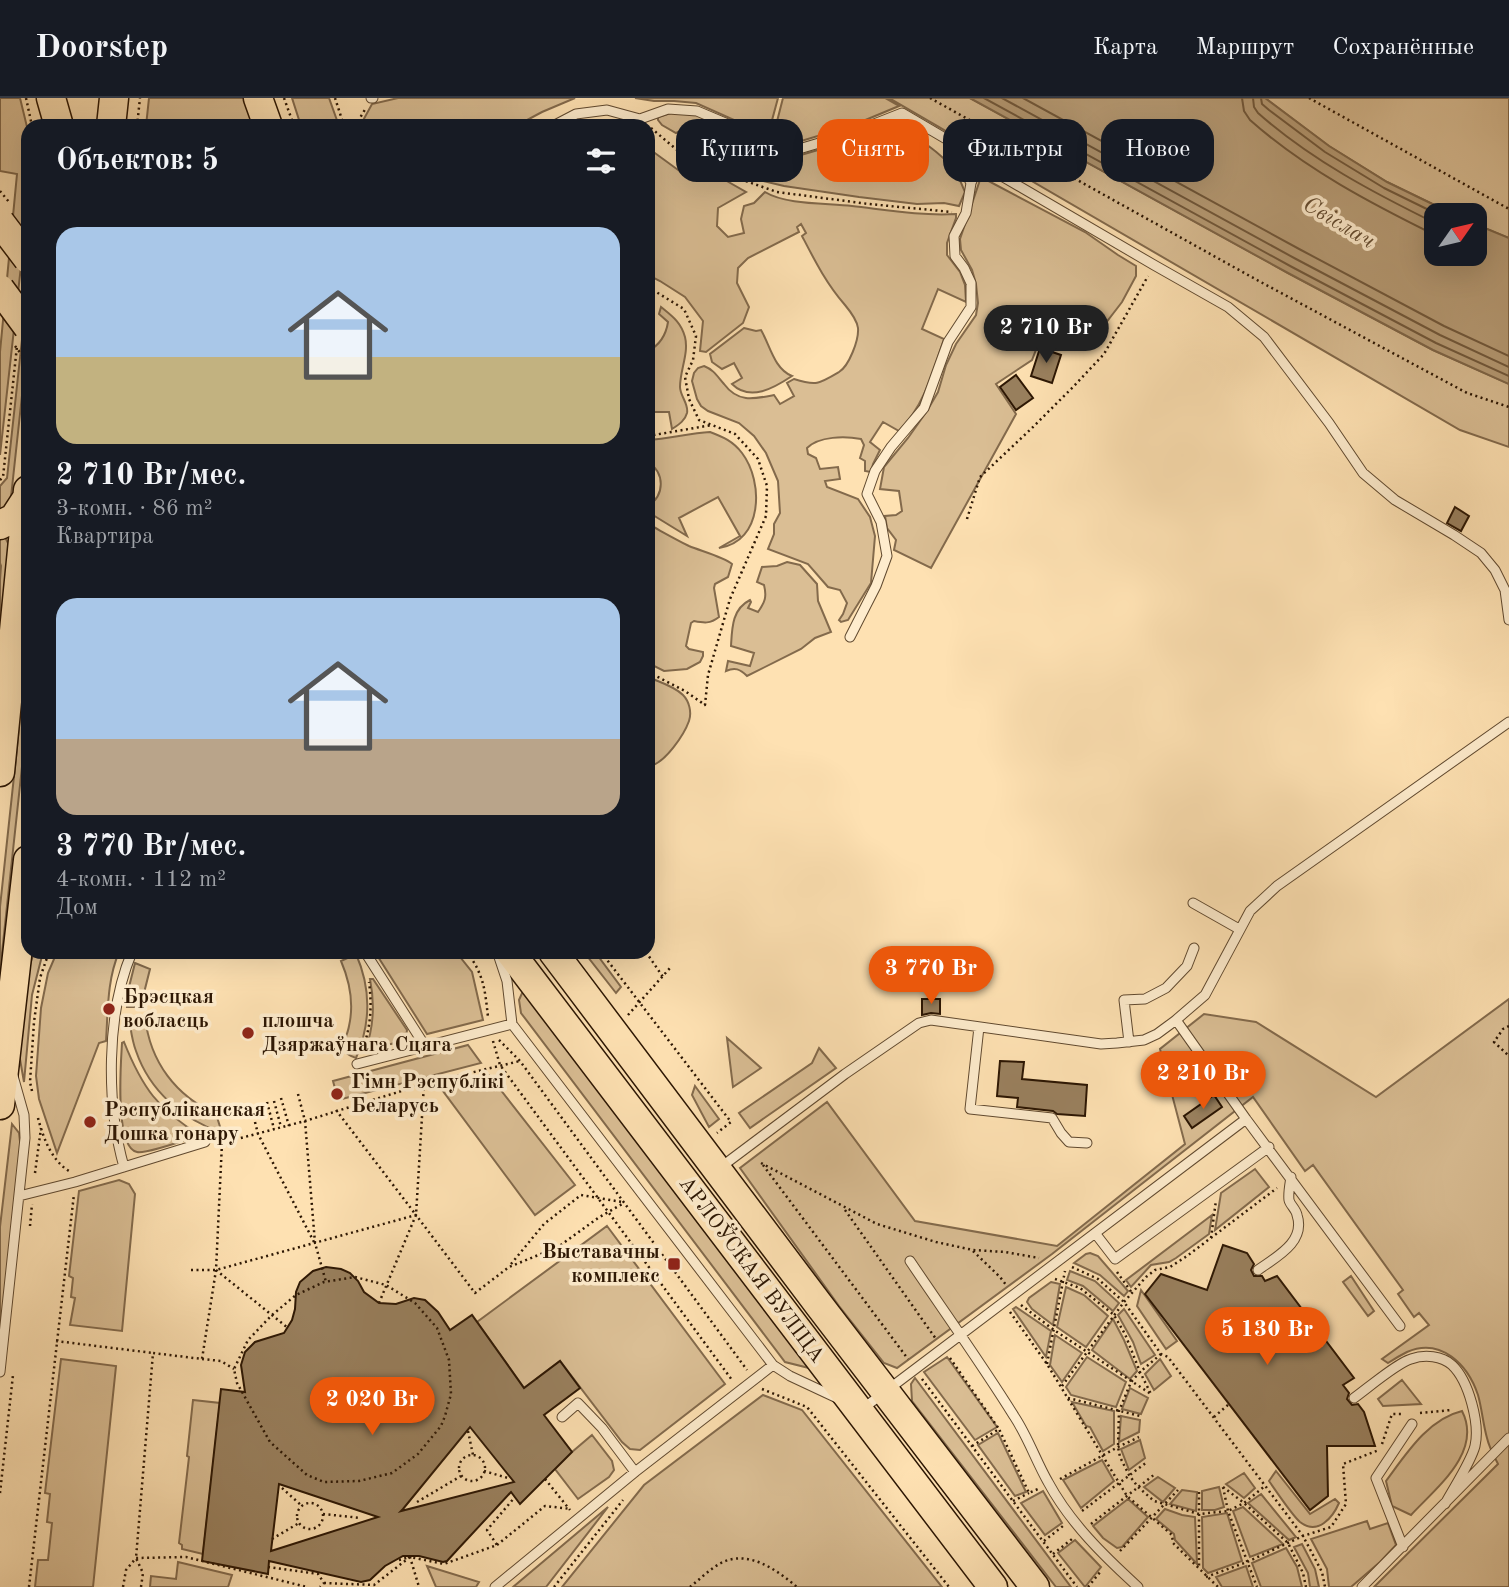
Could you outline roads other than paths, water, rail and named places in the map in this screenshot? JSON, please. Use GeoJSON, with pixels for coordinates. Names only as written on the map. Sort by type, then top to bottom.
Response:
{"type":"FeatureCollection","features":[{"type":"Feature","properties":{"kind":"main road"},"geometry":{"type":"LineString","coordinates":[[51,98],[57,119]]}},
{"type":"Feature","properties":{"kind":"main road"},"geometry":{"type":"LineString","coordinates":[[68,119],[70,98]]}},
{"type":"Feature","properties":{"kind":"main road"},"geometry":{"type":"LineString","coordinates":[[112,119],[114,98]]}},
{"type":"Feature","properties":{"kind":"main road"},"geometry":{"type":"LineString","coordinates":[[258,98],[266,119]]}},
{"type":"Feature","properties":{"kind":"main road"},"geometry":{"type":"LineString","coordinates":[[0,222],[21,250]]}},
{"type":"Feature","properties":{"kind":"main road"},"geometry":{"type":"LineString","coordinates":[[0,289],[21,331]]}},
{"type":"Feature","properties":{"kind":"main road"},"geometry":{"type":"LineString","coordinates":[[0,525],[14,518],[21,507]]}},
{"type":"Feature","properties":{"kind":"main road"},"geometry":{"type":"LineString","coordinates":[[0,772],[21,559]]}},
{"type":"Feature","properties":{"kind":"main road"},"geometry":{"type":"LineString","coordinates":[[0,1105],[21,924]]}},
{"type":"Feature","properties":{"kind":"main road"},"geometry":{"type":"LineString","coordinates":[[15,978],[22,959]]}},
{"type":"Feature","properties":{"kind":"main road","name":"АРЛОЎСКАЯ ВУЛІЦА"},"geometry":{"type":"LineString","coordinates":[[515,959],[993,1587]]}},
{"type":"Feature","properties":{"kind":"main road","name":"АРЛОЎСКАЯ ВУЛІЦА"},"geometry":{"type":"LineString","coordinates":[[558,959],[1035,1587]]}},
{"type":"Feature","properties":{"kind":"main road"},"geometry":{"type":"LineString","coordinates":[[690,1190],[717,1170]]}},
{"type":"Feature","properties":{"kind":"lane"},"geometry":{"type":"LineString","coordinates":[[566,119],[576,114],[607,110],[640,119],[668,109],[697,111],[769,144],[799,149],[846,135],[902,113],[948,140],[971,183]]}},
{"type":"Feature","properties":{"kind":"lane"},"geometry":{"type":"LineString","coordinates":[[850,637],[876,586],[887,556],[881,522],[867,494],[876,471],[891,447],[924,408],[948,342],[971,307],[971,284],[955,256],[954,236],[966,213],[971,183],[976,172],[988,168],[1228,307],[1264,337],[1363,473],[1395,500],[1481,553],[1495,570],[1505,590],[1509,620]]}},
{"type":"Feature","properties":{"kind":"lane"},"geometry":{"type":"LineString","coordinates":[[717,1170],[845,1074],[919,1023],[931,1020],[1101,1044],[1144,1040],[1157,1034],[1205,995],[1250,911],[1277,886],[1509,722]]}},
{"type":"Feature","properties":{"kind":"lane"},"geometry":{"type":"LineString","coordinates":[[1193,903],[1239,929]]}},
{"type":"Feature","properties":{"kind":"lane"},"geometry":{"type":"LineString","coordinates":[[1129,1042],[1124,1000],[1144,999],[1166,988],[1186,966],[1194,948]]}},
{"type":"Feature","properties":{"kind":"lane"},"geometry":{"type":"LineString","coordinates":[[124,1167],[117,1142],[112,1100],[112,1066],[117,1000],[130,959]]}},
{"type":"Feature","properties":{"kind":"lane"},"geometry":{"type":"LineString","coordinates":[[369,959],[425,1046]]}},
{"type":"Feature","properties":{"kind":"lane"},"geometry":{"type":"LineString","coordinates":[[499,959],[507,981],[512,1024],[773,1365],[790,1376],[840,1399],[858,1412],[960,1335],[1015,1298],[1058,1261],[1247,1119]]}},
{"type":"Feature","properties":{"kind":"lane"},"geometry":{"type":"LineString","coordinates":[[1176,1020],[1400,1326]]}},
{"type":"Feature","properties":{"kind":"lane"},"geometry":{"type":"LineString","coordinates":[[357,1065],[512,1024]]}},
{"type":"Feature","properties":{"kind":"lane"},"geometry":{"type":"LineString","coordinates":[[979,1027],[970,1109],[1052,1118],[1069,1142],[1087,1143]]}},
{"type":"Feature","properties":{"kind":"lane"},"geometry":{"type":"LineString","coordinates":[[0,1372],[25,1138],[24,1115],[6,1053]]}},
{"type":"Feature","properties":{"kind":"lane"},"geometry":{"type":"LineString","coordinates":[[19,1196],[75,1182],[205,1142]]}},
{"type":"Feature","properties":{"kind":"lane"},"geometry":{"type":"LineString","coordinates":[[1095,1233],[1115,1259],[1269,1147]]}},
{"type":"Feature","properties":{"kind":"lane"},"geometry":{"type":"LineString","coordinates":[[1258,1270],[1285,1251],[1297,1235],[1297,1215],[1289,1199],[1291,1177]]}},
{"type":"Feature","properties":{"kind":"lane"},"geometry":{"type":"LineString","coordinates":[[910,1261],[984,1367],[1017,1420],[1049,1485],[1072,1519],[1138,1587]]}},
{"type":"Feature","properties":{"kind":"lane"},"geometry":{"type":"LineString","coordinates":[[1354,1398],[1406,1360],[1437,1357],[1451,1364],[1459,1373],[1472,1403],[1476,1437],[1474,1449],[1445,1504]]}},
{"type":"Feature","properties":{"kind":"lane"},"geometry":{"type":"LineString","coordinates":[[495,1587],[635,1472],[773,1365]]}},
{"type":"Feature","properties":{"kind":"lane"},"geometry":{"type":"LineString","coordinates":[[562,1417],[578,1403],[602,1428],[635,1472]]}},
{"type":"Feature","properties":{"kind":"lane"},"geometry":{"type":"LineString","coordinates":[[1403,1548],[1376,1478],[1413,1419]]}},
{"type":"Feature","properties":{"kind":"lane"},"geometry":{"type":"LineString","coordinates":[[1362,1587],[1509,1438]]}},
{"type":"Feature","properties":{"kind":"water","name":"Свіслач"},"geometry":{"type":"Polygon","coordinates":[[[970,98],[1265,98],[1329,146],[1387,182],[1430,203],[1424,203],[1424,266],[1488,266],[1488,229],[1509,238],[1509,384],[1433,350],[1123,182],[1214,182],[1214,119],[1101,119],[1101,170],[1087,162],[1087,119],[1008,119],[970,98]]]}},
{"type":"Feature","properties":{"kind":"place","name":"Брэсцкая вобласць"},"geometry":{"type":"Point","coordinates":[109,1009]}},
{"type":"Feature","properties":{"kind":"place","name":"плошча Дзяржаўнага Сцяга"},"geometry":{"type":"Point","coordinates":[248,1033]}},
{"type":"Feature","properties":{"kind":"place","name":"Гімн Рэспублікі Беларусь"},"geometry":{"type":"Point","coordinates":[337,1094]}},
{"type":"Feature","properties":{"kind":"place","name":"Рэспубліканская Дошка гонару"},"geometry":{"type":"Point","coordinates":[90,1122]}},
{"type":"Feature","properties":{"kind":"place","name":"Выставачны комплекс"},"geometry":{"type":"Point","coordinates":[674,1264]}}]}
